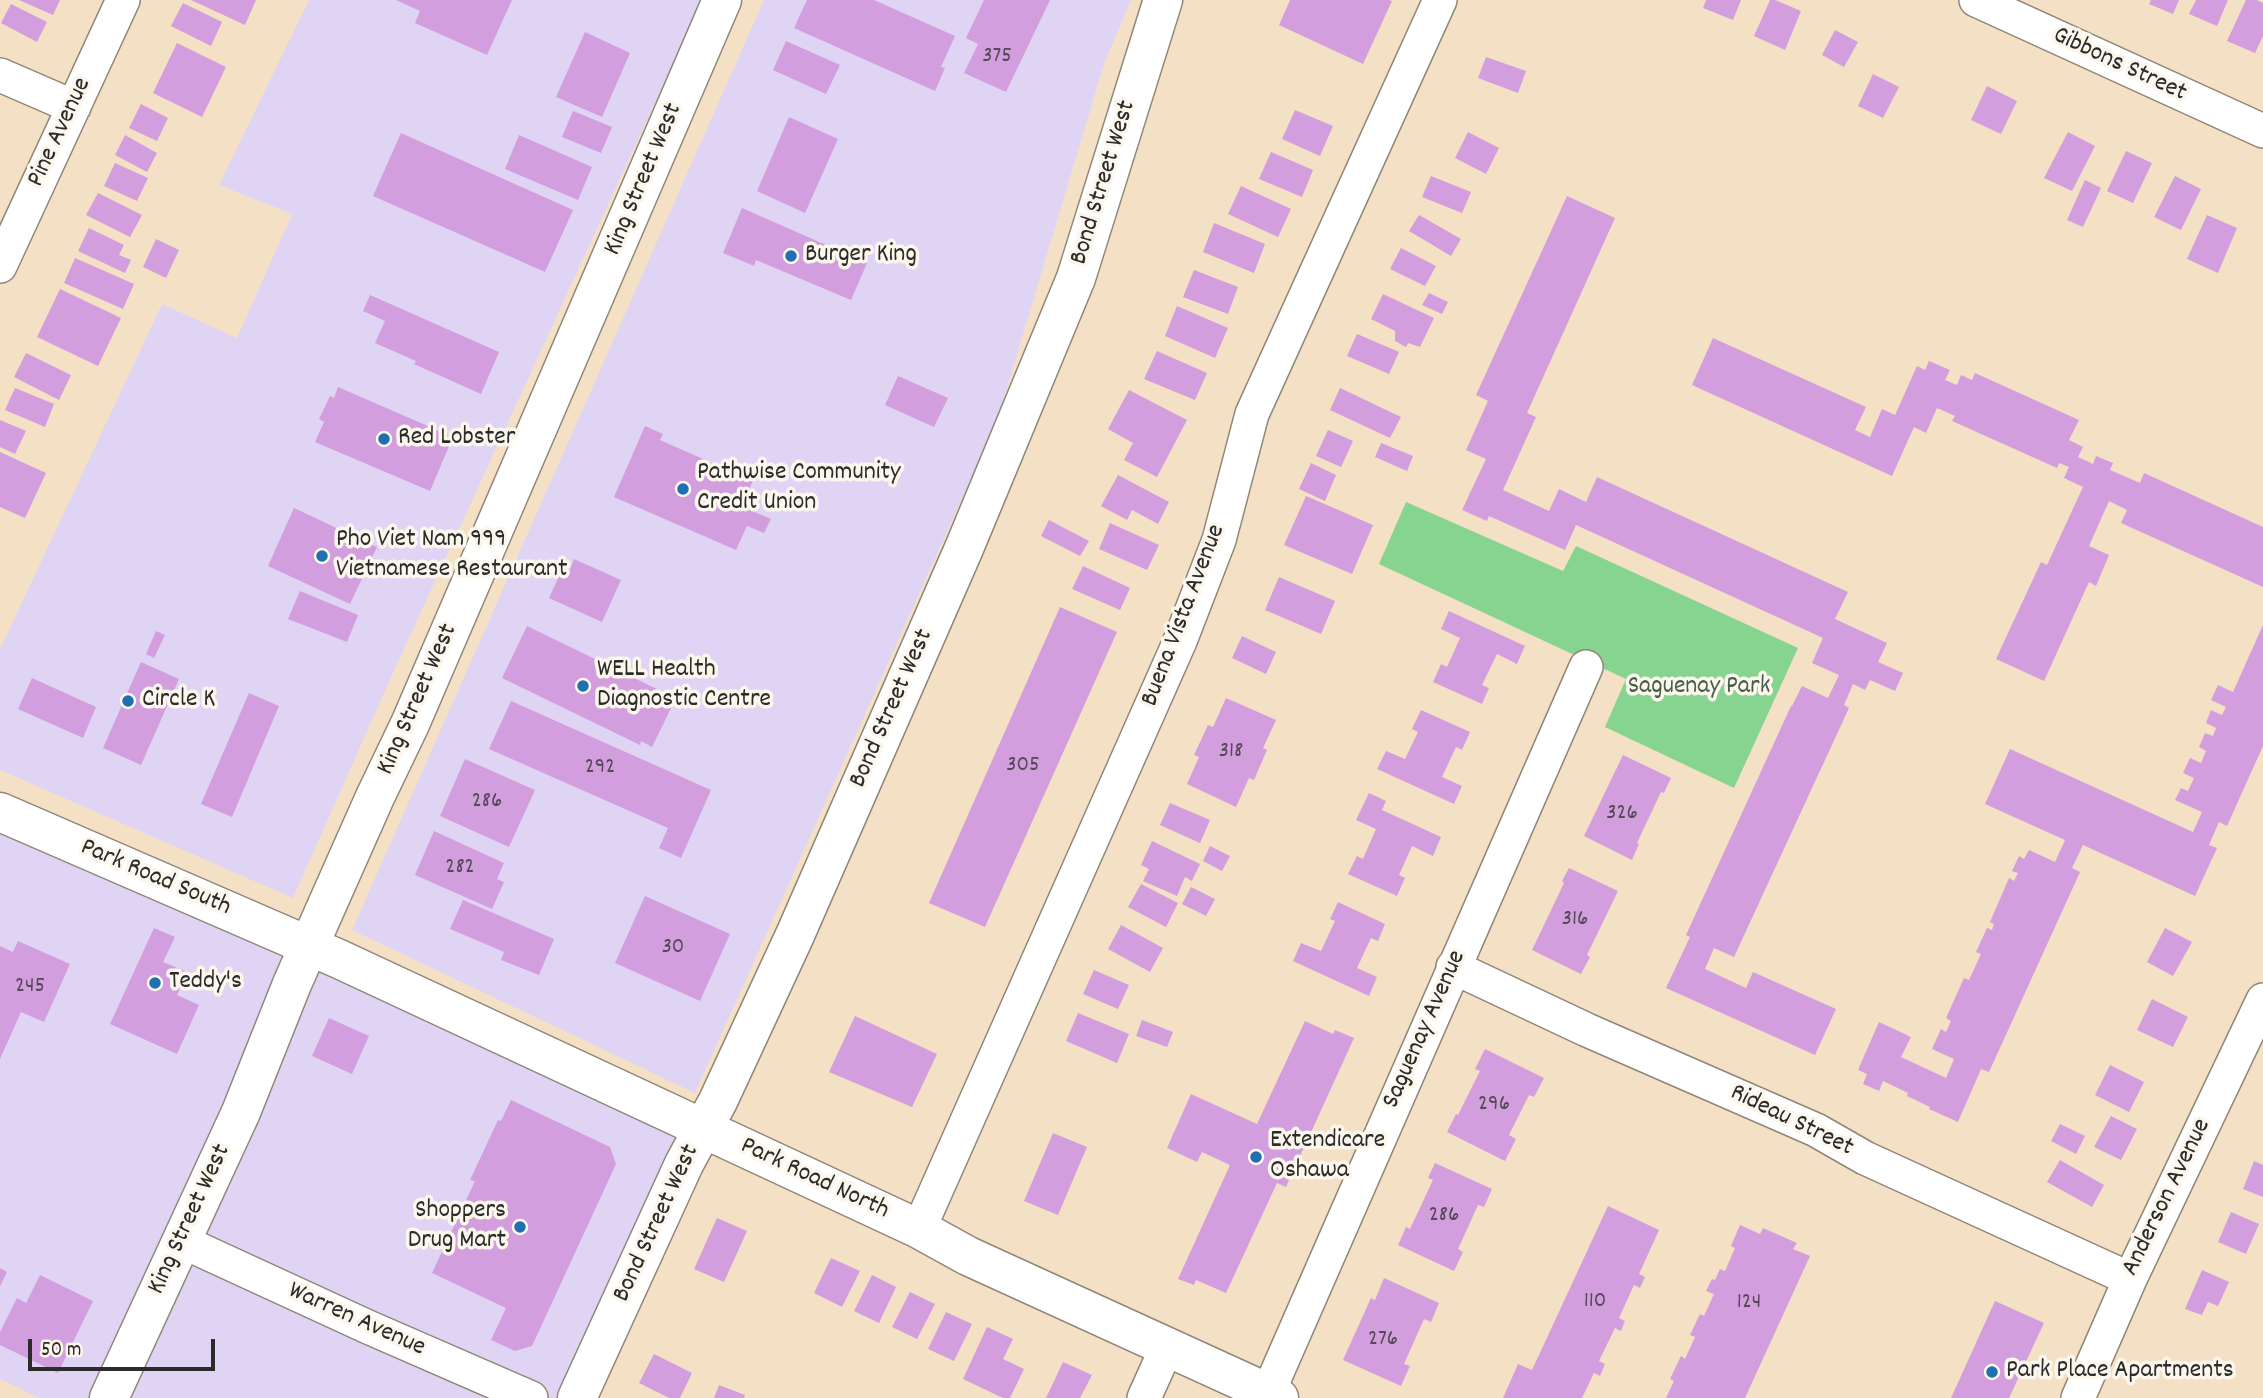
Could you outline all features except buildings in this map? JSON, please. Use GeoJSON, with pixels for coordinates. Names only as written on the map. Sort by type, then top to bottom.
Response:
{"type":"FeatureCollection","features":[{"type":"Feature","properties":{"kind":"main road","name":"King Street West"},"geometry":{"type":"LineString","coordinates":[[109,1398],[241,1112],[309,947],[410,724],[722,0]]}},
{"type":"Feature","properties":{"kind":"main road","name":"Bond Street West"},"geometry":{"type":"LineString","coordinates":[[576,1398],[678,1176],[718,1101],[795,935],[965,545],[1076,278],[1163,0]]}},
{"type":"Feature","properties":{"kind":"main road","name":"Park Road South"},"geometry":{"type":"LineString","coordinates":[[0,813],[309,947]]}},
{"type":"Feature","properties":{"kind":"main road","name":"Park Road North"},"geometry":{"type":"LineString","coordinates":[[309,947],[919,1229],[968,1256],[1274,1396]]}},
{"type":"Feature","properties":{"kind":"street","name":"Pine Avenue"},"geometry":{"type":"LineString","coordinates":[[0,266],[123,0]]}},
{"type":"Feature","properties":{"kind":"street","name":"Buena Vista Avenue"},"geometry":{"type":"LineString","coordinates":[[919,1229],[1180,641],[1219,540],[1252,414],[1440,0]]}},
{"type":"Feature","properties":{"kind":"street","name":"Gibbons Street"},"geometry":{"type":"LineString","coordinates":[[1976,0],[2263,131]]}},
{"type":"Feature","properties":{"kind":"street"},"geometry":{"type":"LineString","coordinates":[[0,75],[74,107]]}},
{"type":"Feature","properties":{"kind":"street","name":"Saguenay Avenue"},"geometry":{"type":"LineString","coordinates":[[1274,1396],[1453,967],[1586,667]]}},
{"type":"Feature","properties":{"kind":"street","name":"Rideau Street"},"geometry":{"type":"LineString","coordinates":[[1453,967],[1587,1030],[1816,1130],[1865,1158],[2130,1279]]}},
{"type":"Feature","properties":{"kind":"street","name":"Anderson Avenue"},"geometry":{"type":"LineString","coordinates":[[2078,1398],[2130,1279],[2263,1000]]}},
{"type":"Feature","properties":{"kind":"street","name":"Warren Avenue"},"geometry":{"type":"LineString","coordinates":[[181,1241],[531,1398]]}},
{"type":"Feature","properties":{"kind":"street"},"geometry":{"type":"LineString","coordinates":[[1144,1398],[1167,1347]]}},
{"type":"Feature","properties":{"kind":"shaded area"},"geometry":{"type":"Polygon","coordinates":[[[309,0],[702,0],[392,675],[293,898],[0,770],[0,649],[162,304],[237,338],[292,214],[219,185],[309,0]]]}},
{"type":"Feature","properties":{"kind":"shaded area"},"geometry":{"type":"Polygon","coordinates":[[[764,0],[1131,0],[1104,64],[998,418],[695,1093],[352,930],[764,0]]]}},
{"type":"Feature","properties":{"kind":"shaded area"},"geometry":{"type":"Polygon","coordinates":[[[0,825],[688,1137],[556,1398],[39,1398],[0,1379],[0,825]]]}},
{"type":"Feature","properties":{"kind":"green space","name":"Saguenay Park"},"geometry":{"type":"Polygon","coordinates":[[[1406,502],[1563,571],[1576,546],[1798,648],[1734,788],[1605,727],[1626,679],[1379,564],[1406,502]]]}},
{"type":"Feature","properties":{"kind":"place","name":"Burger King"},"geometry":{"type":"Point","coordinates":[791,256]}},
{"type":"Feature","properties":{"kind":"place","name":"Red Lobster"},"geometry":{"type":"Point","coordinates":[384,439]}},
{"type":"Feature","properties":{"kind":"place","name":"Pathwise Community Credit Union"},"geometry":{"type":"Point","coordinates":[683,489]}},
{"type":"Feature","properties":{"kind":"place","name":"Pho Viet Nam 999 Vietnamese Restaurant"},"geometry":{"type":"Point","coordinates":[322,556]}},
{"type":"Feature","properties":{"kind":"place","name":"WELL Health Diagnostic Centre"},"geometry":{"type":"Point","coordinates":[583,686]}},
{"type":"Feature","properties":{"kind":"place","name":"Circle K"},"geometry":{"type":"Point","coordinates":[128,701]}},
{"type":"Feature","properties":{"kind":"place","name":"Teddy's"},"geometry":{"type":"Point","coordinates":[155,983]}},
{"type":"Feature","properties":{"kind":"place","name":"Extendicare Oshawa"},"geometry":{"type":"Point","coordinates":[1256,1157]}},
{"type":"Feature","properties":{"kind":"place","name":"Shoppers Drug Mart"},"geometry":{"type":"Point","coordinates":[520,1227]}},
{"type":"Feature","properties":{"kind":"place","name":"Park Place Apartments"},"geometry":{"type":"Point","coordinates":[1992,1372]}}]}
